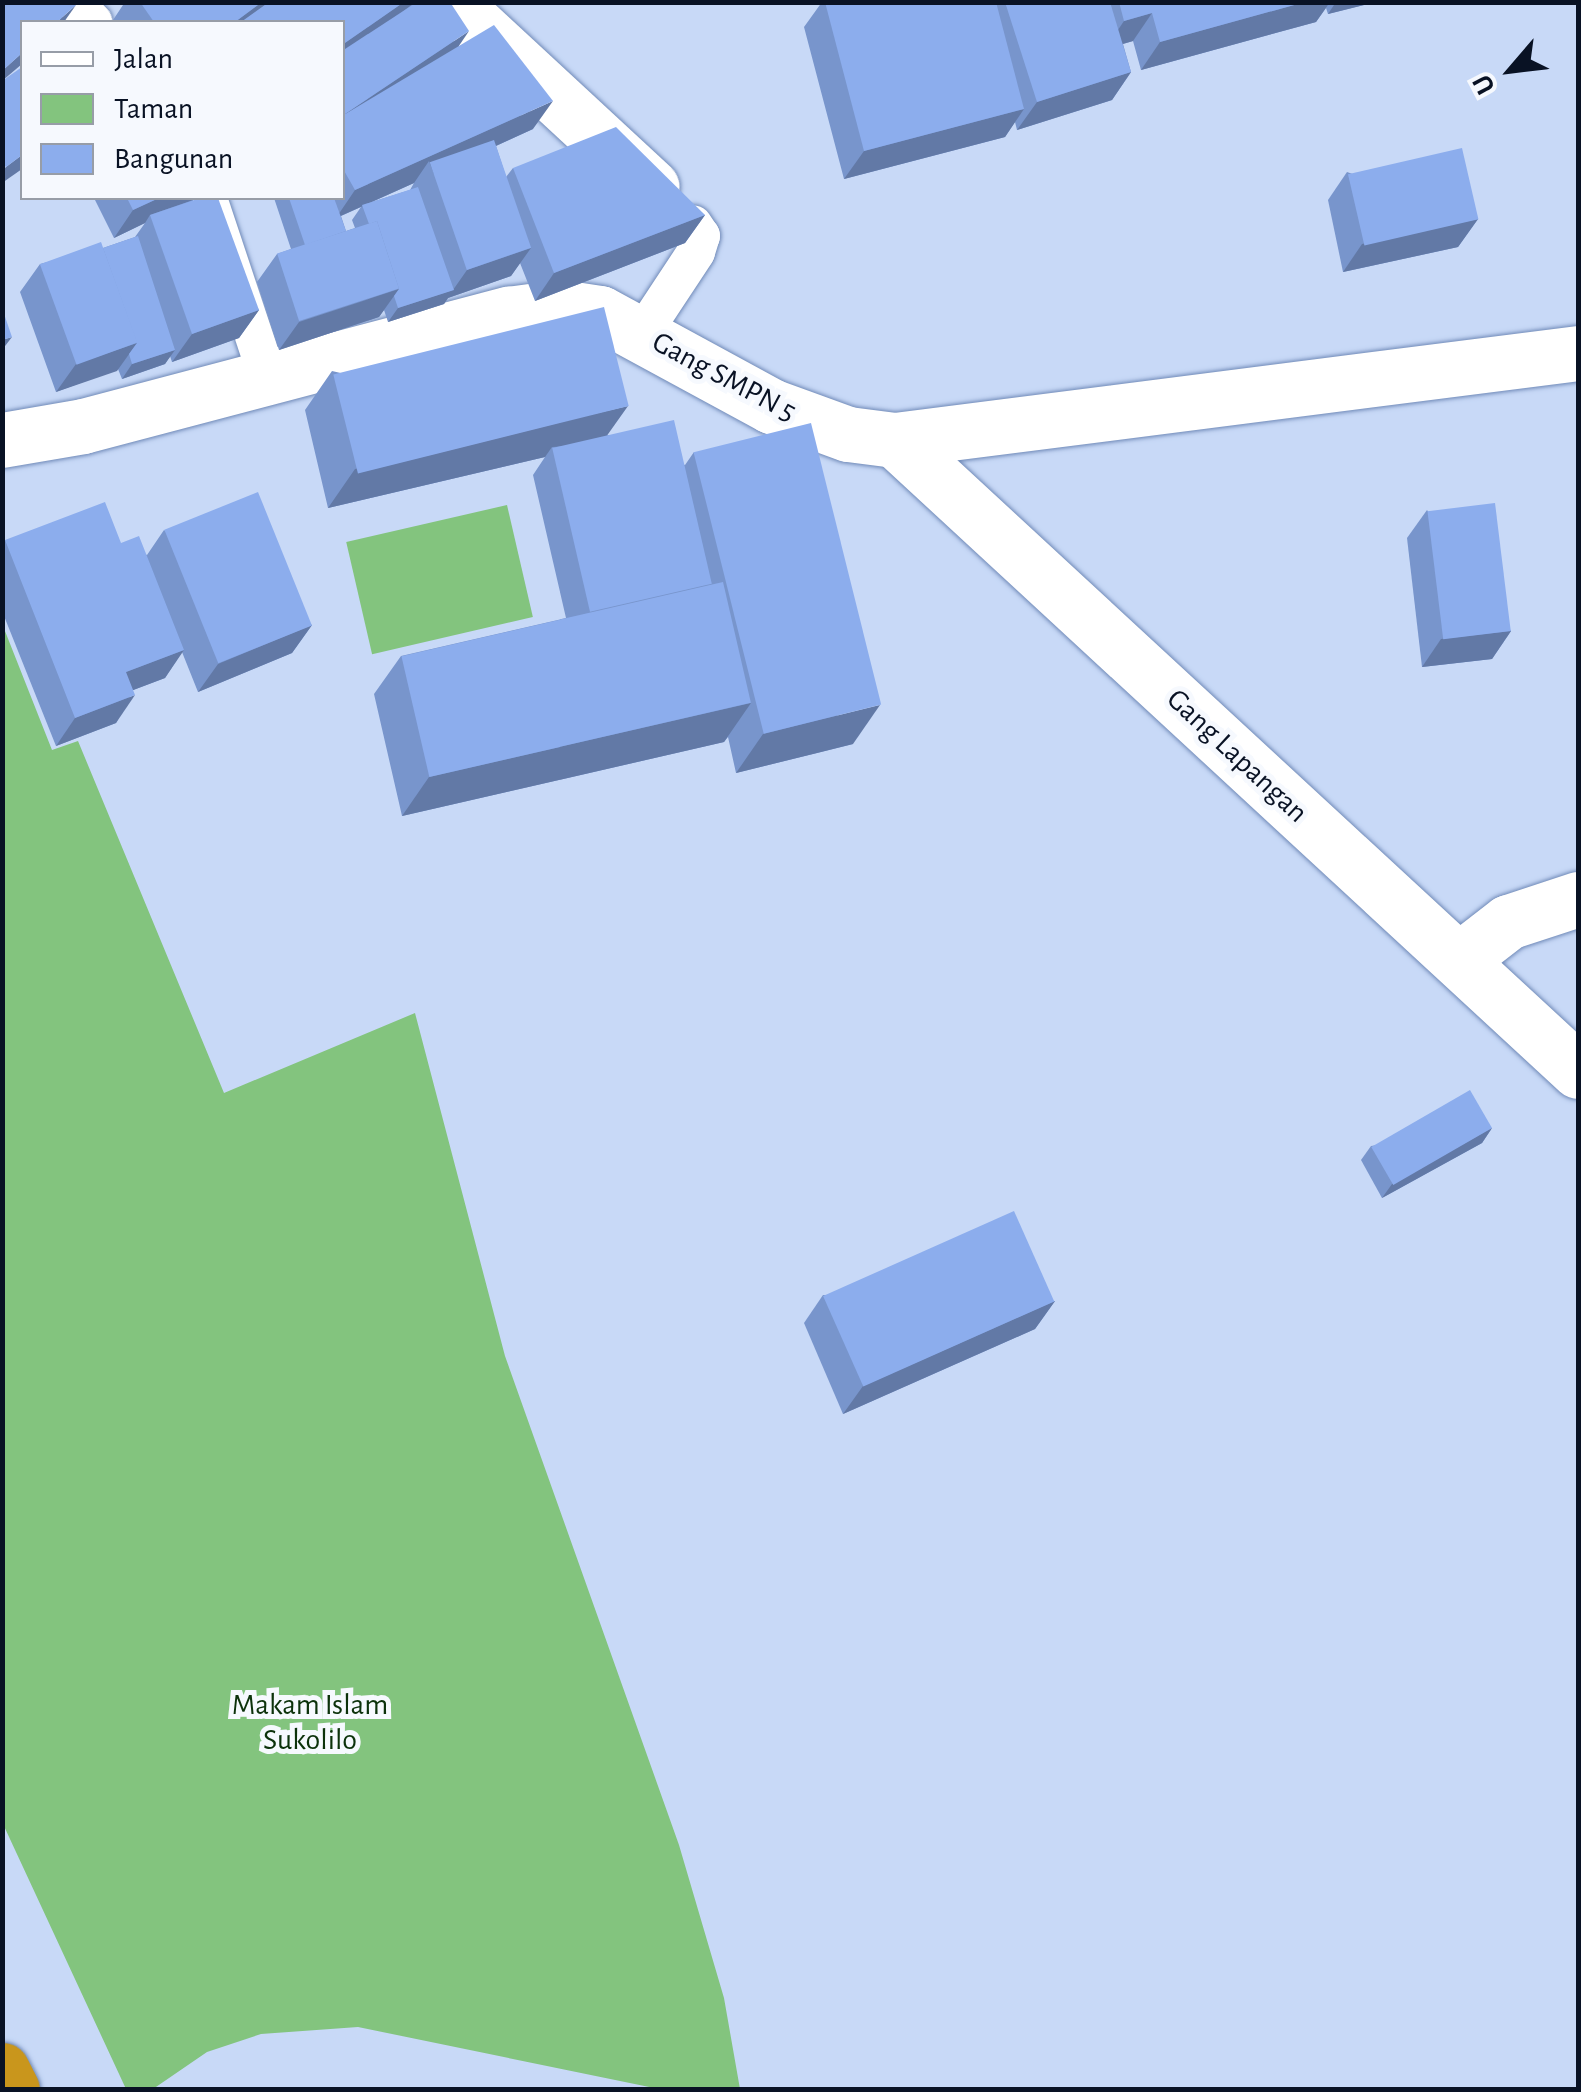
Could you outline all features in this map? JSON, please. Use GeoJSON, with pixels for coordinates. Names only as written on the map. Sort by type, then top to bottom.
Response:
{"type":"FeatureCollection","features":[{"type":"Feature","properties":{"kind":"highway"},"geometry":{"type":"LineString","coordinates":[[2,2070],[12,2090]]}},
{"type":"Feature","properties":{"kind":"street"},"geometry":{"type":"LineString","coordinates":[[452,2],[693,224]]}},
{"type":"Feature","properties":{"kind":"street","name":"Gang SMPN 5"},"geometry":{"type":"LineString","coordinates":[[2,440],[268,378],[532,310],[582,308],[642,334],[771,406],[848,434],[895,440],[1578,354]]}},
{"type":"Feature","properties":{"kind":"street","name":"Gang Lapangan"},"geometry":{"type":"LineString","coordinates":[[895,440],[1578,1071]]}},
{"type":"Feature","properties":{"kind":"street"},"geometry":{"type":"LineString","coordinates":[[1459,960],[1508,922],[1578,899]]}},
{"type":"Feature","properties":{"kind":"lane"},"geometry":{"type":"LineString","coordinates":[[74,2],[92,20]]}},
{"type":"Feature","properties":{"kind":"lane"},"geometry":{"type":"LineString","coordinates":[[209,200],[268,378]]}},
{"type":"Feature","properties":{"kind":"lane"},"geometry":{"type":"LineString","coordinates":[[642,334],[696,252],[701,236],[693,224]]}},
{"type":"Feature","properties":{"kind":"green space"},"geometry":{"type":"Polygon","coordinates":[[[507,505],[533,617],[372,654],[346,542],[507,505]]]}},
{"type":"Feature","properties":{"kind":"green space","name":"Makam Islam Sukolilo"},"geometry":{"type":"Polygon","coordinates":[[[3,626],[52,750],[78,741],[224,1093],[415,1013],[505,1356],[679,1845],[724,1998],[740,2089],[659,2089],[358,2027],[261,2034],[207,2052],[153,2089],[126,2089],[3,1824],[3,626]]]}},
{"type":"Feature","properties":{"kind":"building"},"geometry":{"type":"Polygon","coordinates":[[[2,2],[74,2],[76,5],[59,20],[20,20],[20,55],[2,71],[2,2]]]}},
{"type":"Feature","properties":{"kind":"building"},"geometry":{"type":"Polygon","coordinates":[[[140,2],[262,2],[238,20],[153,20],[140,2]]]}},
{"type":"Feature","properties":{"kind":"building"},"geometry":{"type":"Polygon","coordinates":[[[269,2],[404,2],[345,43],[345,20],[244,20],[269,2]]]}},
{"type":"Feature","properties":{"kind":"building"},"geometry":{"type":"Polygon","coordinates":[[[417,2],[450,2],[469,31],[345,114],[345,49],[417,2]]]}},
{"type":"Feature","properties":{"kind":"building"},"geometry":{"type":"Polygon","coordinates":[[[825,2],[996,2],[1024,109],[864,151],[825,2]]]}},
{"type":"Feature","properties":{"kind":"building"},"geometry":{"type":"Polygon","coordinates":[[[1005,2],[1110,2],[1131,72],[1037,102],[1005,2]]]}},
{"type":"Feature","properties":{"kind":"building"},"geometry":{"type":"Polygon","coordinates":[[[1119,2],[1305,2],[1160,42],[1152,13],[1124,21],[1119,2]]]}},
{"type":"Feature","properties":{"kind":"building"},"geometry":{"type":"Polygon","coordinates":[[[494,25],[553,101],[355,190],[345,172],[345,114],[494,25]]]}},
{"type":"Feature","properties":{"kind":"building"},"geometry":{"type":"Polygon","coordinates":[[[20,68],[20,156],[6,167],[2,163],[2,81],[20,68]]]}},
{"type":"Feature","properties":{"kind":"building"},"geometry":{"type":"Polygon","coordinates":[[[616,127],[705,215],[554,273],[513,168],[616,127]]]}},
{"type":"Feature","properties":{"kind":"building"},"geometry":{"type":"Polygon","coordinates":[[[494,140],[531,248],[467,270],[430,162],[494,140]]]}},
{"type":"Feature","properties":{"kind":"building"},"geometry":{"type":"Polygon","coordinates":[[[1462,148],[1478,219],[1364,245],[1348,174],[1462,148]]]}},
{"type":"Feature","properties":{"kind":"building"},"geometry":{"type":"Polygon","coordinates":[[[418,187],[454,290],[398,308],[394,296],[399,289],[377,221],[369,224],[362,205],[418,187]]]}},
{"type":"Feature","properties":{"kind":"building"},"geometry":{"type":"Polygon","coordinates":[[[128,200],[155,200],[133,210],[128,200]]]}},
{"type":"Feature","properties":{"kind":"building"},"geometry":{"type":"Polygon","coordinates":[[[194,200],[219,200],[259,310],[192,334],[150,215],[194,200]]]}},
{"type":"Feature","properties":{"kind":"building"},"geometry":{"type":"Polygon","coordinates":[[[290,200],[335,200],[346,231],[305,245],[290,200]]]}},
{"type":"Feature","properties":{"kind":"building"},"geometry":{"type":"Polygon","coordinates":[[[377,221],[399,289],[299,321],[277,253],[377,221]]]}},
{"type":"Feature","properties":{"kind":"building"},"geometry":{"type":"Polygon","coordinates":[[[138,236],[175,350],[132,364],[129,354],[137,343],[103,248],[138,236]]]}},
{"type":"Feature","properties":{"kind":"building"},"geometry":{"type":"Polygon","coordinates":[[[101,242],[138,343],[77,365],[40,264],[101,242]]]}},
{"type":"Feature","properties":{"kind":"building"},"geometry":{"type":"Polygon","coordinates":[[[604,307],[629,406],[358,473],[333,374],[604,307]]]}},
{"type":"Feature","properties":{"kind":"building"},"geometry":{"type":"Polygon","coordinates":[[[2,308],[12,337],[2,340],[2,308]]]}},
{"type":"Feature","properties":{"kind":"building"},"geometry":{"type":"Polygon","coordinates":[[[674,420],[712,584],[590,612],[552,448],[674,420]]]}},
{"type":"Feature","properties":{"kind":"building"},"geometry":{"type":"Polygon","coordinates":[[[811,423],[881,704],[764,734],[694,452],[811,423]]]}},
{"type":"Feature","properties":{"kind":"building"},"geometry":{"type":"Polygon","coordinates":[[[258,492],[312,626],[218,663],[164,530],[258,492]]]}},
{"type":"Feature","properties":{"kind":"building"},"geometry":{"type":"Polygon","coordinates":[[[105,502],[121,543],[139,536],[184,650],[126,672],[135,695],[75,718],[5,540],[105,502]]]}},
{"type":"Feature","properties":{"kind":"building"},"geometry":{"type":"Polygon","coordinates":[[[1495,503],[1511,631],[1443,639],[1428,511],[1495,503]]]}},
{"type":"Feature","properties":{"kind":"building"},"geometry":{"type":"Polygon","coordinates":[[[723,582],[751,703],[429,777],[401,656],[723,582]]]}},
{"type":"Feature","properties":{"kind":"building"},"geometry":{"type":"Polygon","coordinates":[[[1470,1090],[1492,1128],[1393,1185],[1371,1147],[1470,1090]]]}},
{"type":"Feature","properties":{"kind":"building"},"geometry":{"type":"Polygon","coordinates":[[[1014,1211],[1054,1301],[863,1386],[823,1296],[1014,1211]]]}}]}
